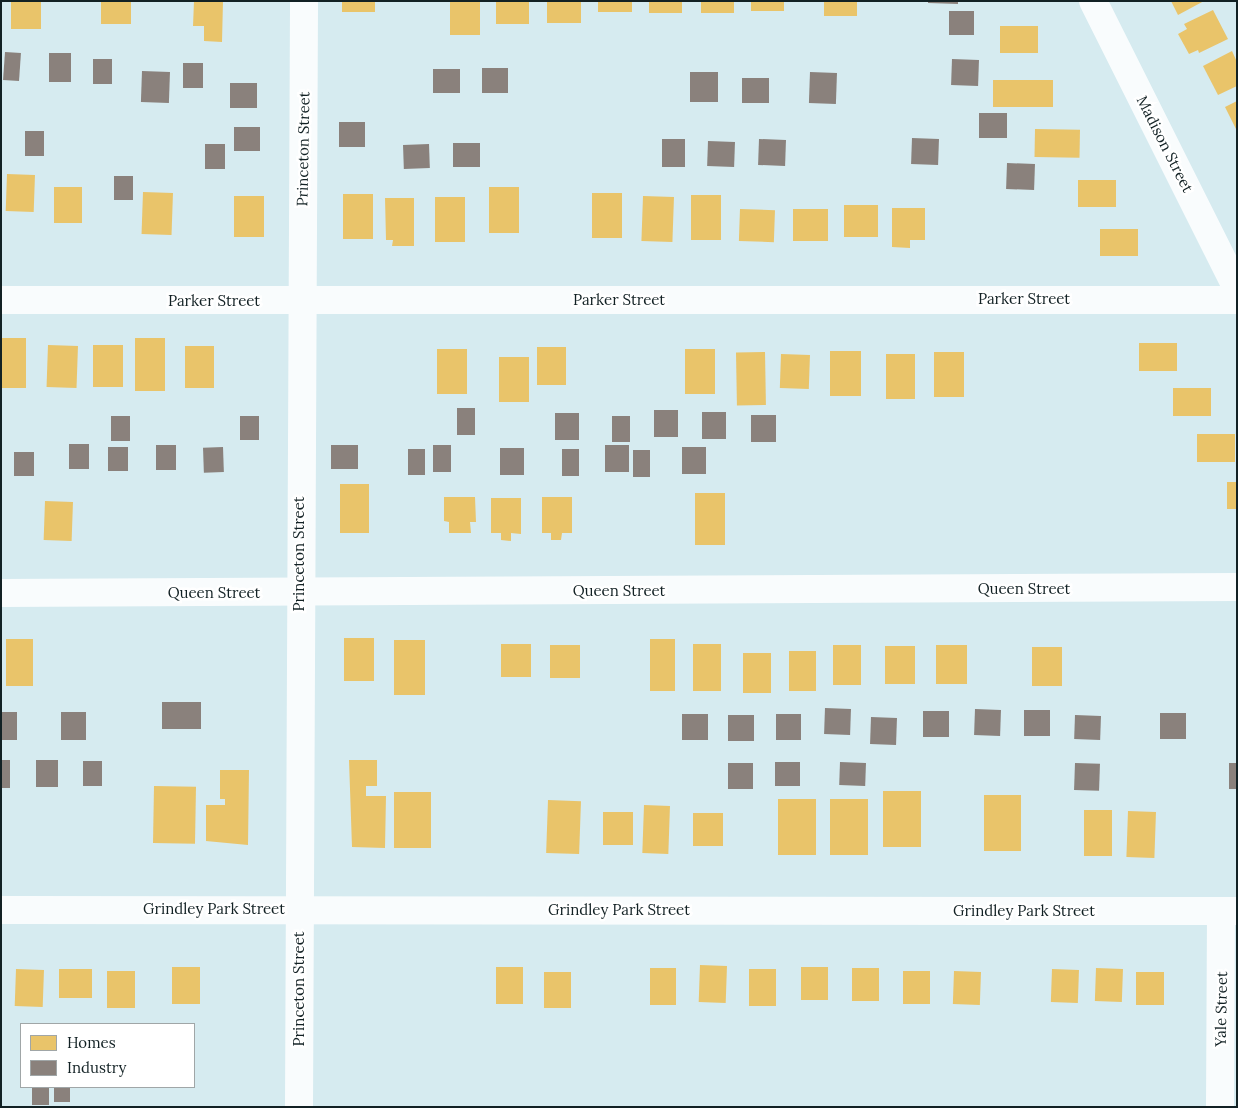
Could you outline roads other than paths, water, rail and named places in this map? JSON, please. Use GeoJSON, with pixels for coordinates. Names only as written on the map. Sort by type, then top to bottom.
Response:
{"type":"FeatureCollection","features":[{"type":"Feature","properties":{"kind":"street","name":"Princeton Street"},"geometry":{"type":"LineString","coordinates":[[298,1107],[299,593],[304,1]]}},
{"type":"Feature","properties":{"kind":"street","name":"Madison Street"},"geometry":{"type":"LineString","coordinates":[[1093,1],[1237,288]]}},
{"type":"Feature","properties":{"kind":"street","name":"Parker Street"},"geometry":{"type":"LineString","coordinates":[[1,300],[1237,300]]}},
{"type":"Feature","properties":{"kind":"street","name":"Queen Street"},"geometry":{"type":"LineString","coordinates":[[1,593],[1237,587]]}},
{"type":"Feature","properties":{"kind":"street","name":"Grindley Park Street"},"geometry":{"type":"LineString","coordinates":[[1,910],[1229,911]]}},
{"type":"Feature","properties":{"kind":"street","name":"Yale Street"},"geometry":{"type":"LineString","coordinates":[[1220,1107],[1229,911]]}}]}
